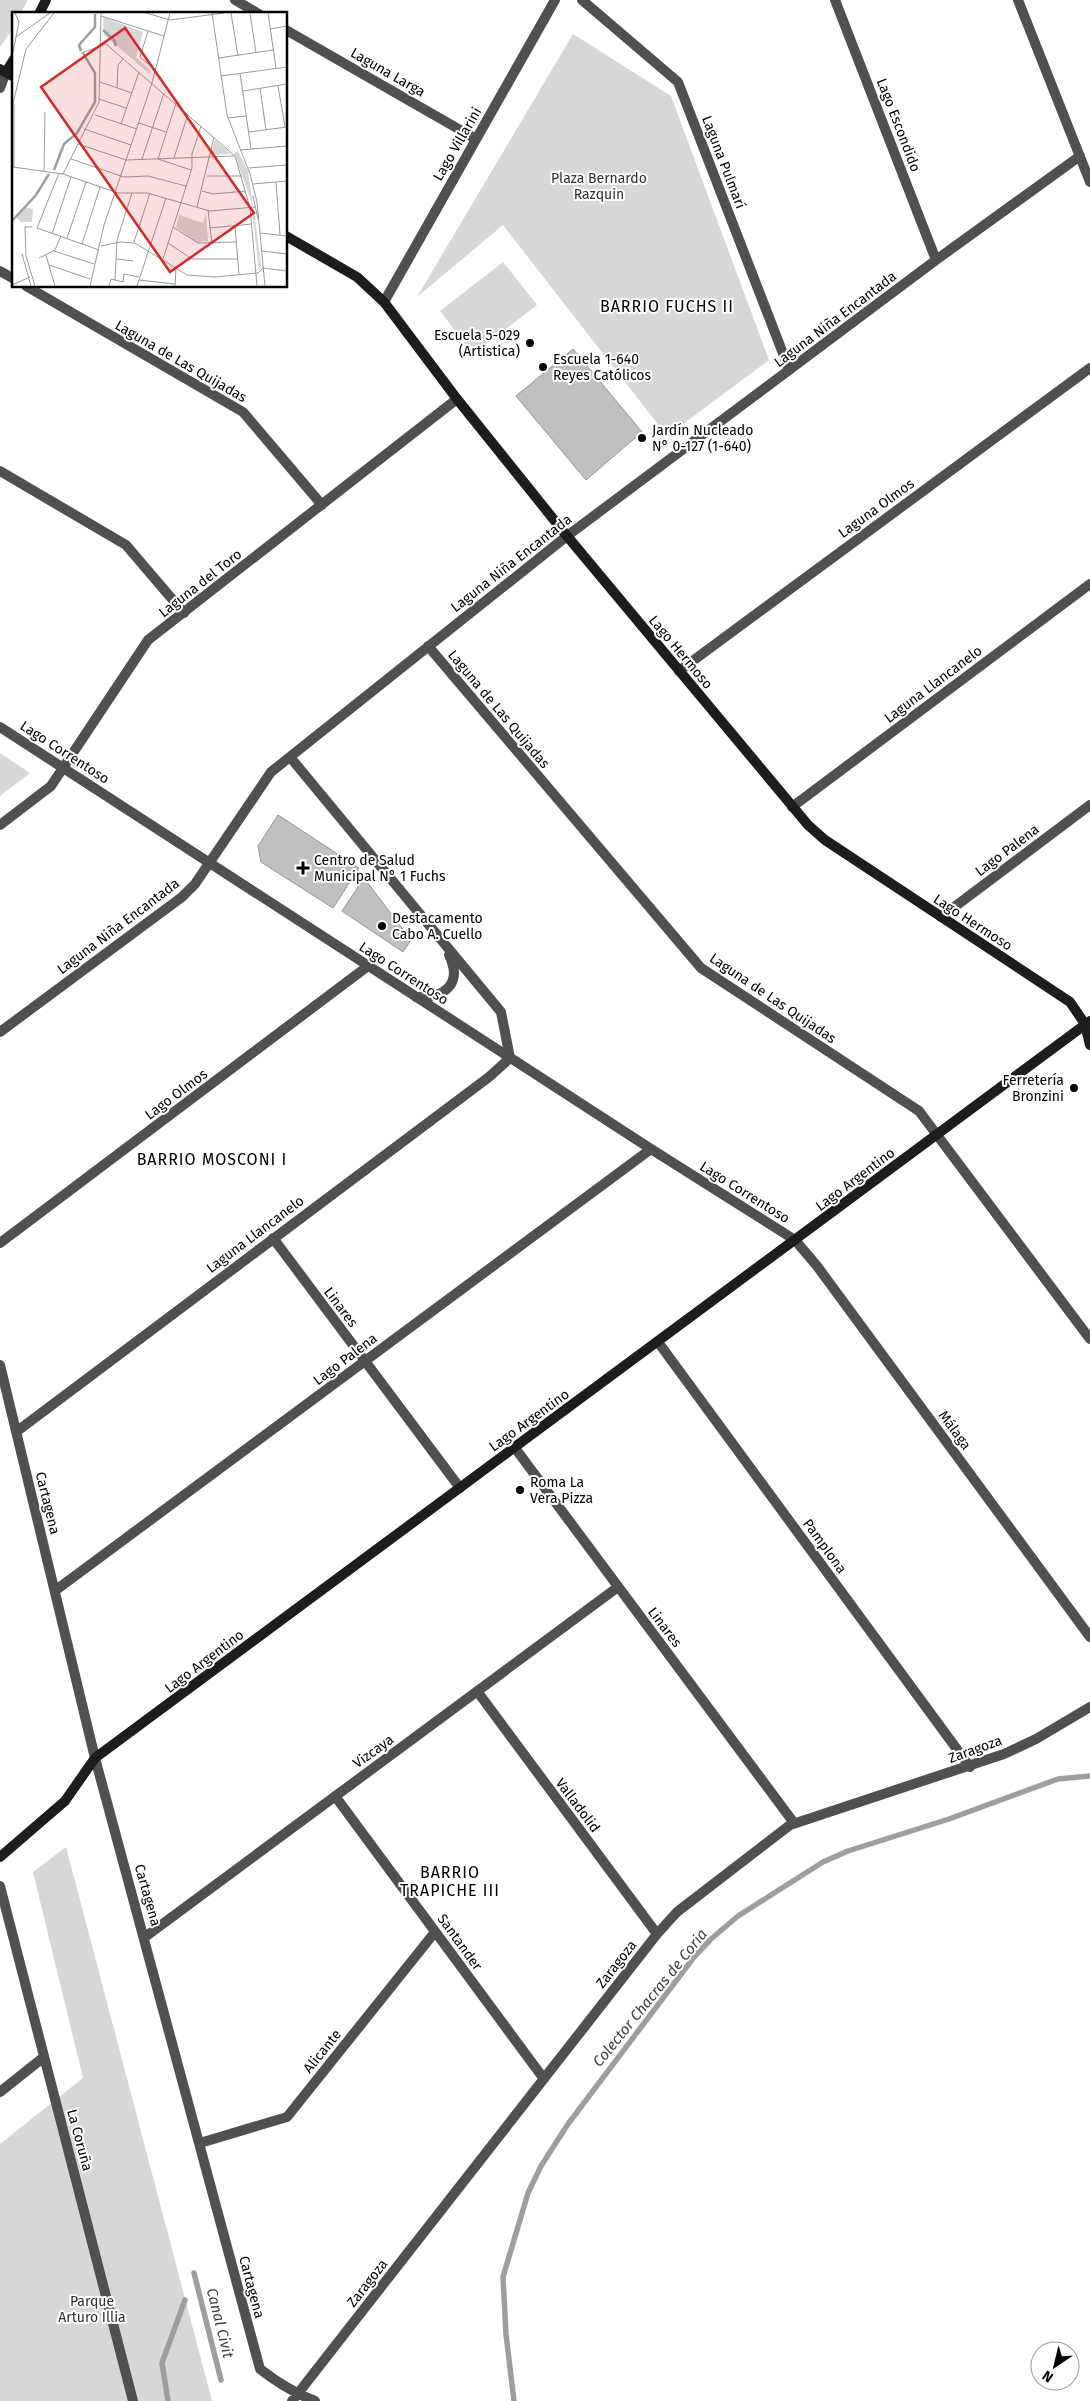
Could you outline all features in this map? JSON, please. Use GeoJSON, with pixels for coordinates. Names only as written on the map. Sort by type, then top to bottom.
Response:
{"type":"FeatureCollection","features":[{"type":"Feature","properties":{"kind":"street"},"geometry":{"type":"LineString","coordinates":[[40,12],[46,0]]}},
{"type":"Feature","properties":{"kind":"street"},"geometry":{"type":"LineString","coordinates":[[235,0],[251,4]]}},
{"type":"Feature","properties":{"kind":"street","name":"Lago Villarini"},"geometry":{"type":"LineString","coordinates":[[384,302],[555,0]]}},
{"type":"Feature","properties":{"kind":"street","name":"Laguna Pulmarí"},"geometry":{"type":"LineString","coordinates":[[582,0],[678,82],[789,370]]}},
{"type":"Feature","properties":{"kind":"street","name":"Lago Escondido"},"geometry":{"type":"LineString","coordinates":[[835,0],[936,260]]}},
{"type":"Feature","properties":{"kind":"street"},"geometry":{"type":"LineString","coordinates":[[1020,1],[1090,182]]}},
{"type":"Feature","properties":{"kind":"street","name":"Laguna Larga"},"geometry":{"type":"LineString","coordinates":[[288,31],[476,139]]}},
{"type":"Feature","properties":{"kind":"street"},"geometry":{"type":"LineString","coordinates":[[0,88],[7,73]]}},
{"type":"Feature","properties":{"kind":"street","name":"Laguna Niña Encantada"},"geometry":{"type":"LineString","coordinates":[[0,1032],[182,897],[196,884],[271,772],[568,536],[936,260],[1080,156]]}},
{"type":"Feature","properties":{"kind":"street","name":"Lago Hermoso"},"geometry":{"type":"LineString","coordinates":[[288,237],[357,277],[384,302],[457,399],[792,807],[825,840],[1070,1002],[1088,1022],[1090,1045]]}},
{"type":"Feature","properties":{"kind":"street"},"geometry":{"type":"LineString","coordinates":[[0,271],[12,278]]}},
{"type":"Feature","properties":{"kind":"street","name":"Laguna de Las Quijadas"},"geometry":{"type":"LineString","coordinates":[[29,288],[243,412],[322,505]]}},
{"type":"Feature","properties":{"kind":"street","name":"Laguna Olmos"},"geometry":{"type":"LineString","coordinates":[[679,671],[1090,368]]}},
{"type":"Feature","properties":{"kind":"street","name":"Laguna del Toro"},"geometry":{"type":"LineString","coordinates":[[0,826],[51,786],[148,640],[457,399]]}},
{"type":"Feature","properties":{"kind":"street"},"geometry":{"type":"LineString","coordinates":[[0,471],[126,546],[184,613]]}},
{"type":"Feature","properties":{"kind":"street","name":"Laguna Llancanelo"},"geometry":{"type":"LineString","coordinates":[[792,807],[1090,584]]}},
{"type":"Feature","properties":{"kind":"street","name":"Laguna de Las Quijadas"},"geometry":{"type":"LineString","coordinates":[[428,646],[702,968],[919,1110],[1090,1339]]}},
{"type":"Feature","properties":{"kind":"street","name":"Lago Correntoso"},"geometry":{"type":"LineString","coordinates":[[0,727],[415,997],[795,1240]]}},
{"type":"Feature","properties":{"kind":"street"},"geometry":{"type":"LineString","coordinates":[[290,757],[501,1012],[510,1058]]}},
{"type":"Feature","properties":{"kind":"street","name":"Lago Palena"},"geometry":{"type":"LineString","coordinates":[[941,917],[1090,805]]}},
{"type":"Feature","properties":{"kind":"street"},"geometry":{"type":"LineString","coordinates":[[415,997],[441,994],[450,987],[454,970],[453,962],[443,941]]}},
{"type":"Feature","properties":{"kind":"street","name":"Lago Olmos"},"geometry":{"type":"LineString","coordinates":[[0,1243],[368,966]]}},
{"type":"Feature","properties":{"kind":"street","name":"Lago Argentino"},"geometry":{"type":"LineString","coordinates":[[0,1857],[65,1800],[96,1758],[1088,1022]]}},
{"type":"Feature","properties":{"kind":"street","name":"Laguna Llancanelo"},"geometry":{"type":"LineString","coordinates":[[16,1432],[489,1077],[510,1058]]}},
{"type":"Feature","properties":{"kind":"street","name":"Lago Palena"},"geometry":{"type":"LineString","coordinates":[[56,1590],[651,1149]]}},
{"type":"Feature","properties":{"kind":"street","name":"Linares"},"geometry":{"type":"LineString","coordinates":[[273,1238],[460,1488]]}},
{"type":"Feature","properties":{"kind":"street","name":"Málaga"},"geometry":{"type":"LineString","coordinates":[[795,1240],[823,1274],[1090,1638]]}},
{"type":"Feature","properties":{"kind":"street","name":"Pamplona"},"geometry":{"type":"LineString","coordinates":[[658,1342],[970,1766]]}},
{"type":"Feature","properties":{"kind":"street","name":"Cartagena"},"geometry":{"type":"LineString","coordinates":[[0,1365],[96,1758],[260,2369],[294,2398],[315,2401]]}},
{"type":"Feature","properties":{"kind":"street","name":"Linares"},"geometry":{"type":"LineString","coordinates":[[515,1448],[794,1824]]}},
{"type":"Feature","properties":{"kind":"street","name":"Vizcaya"},"geometry":{"type":"LineString","coordinates":[[145,1937],[618,1587]]}},
{"type":"Feature","properties":{"kind":"street","name":"Valladolid"},"geometry":{"type":"LineString","coordinates":[[477,1691],[657,1934]]}},
{"type":"Feature","properties":{"kind":"street","name":"Zaragoza"},"geometry":{"type":"LineString","coordinates":[[294,2398],[657,1934],[692,1900],[794,1824],[1004,1754],[1036,1739],[1090,1707]]}},
{"type":"Feature","properties":{"kind":"street","name":"Santander"},"geometry":{"type":"LineString","coordinates":[[335,1796],[544,2079]]}},
{"type":"Feature","properties":{"kind":"street","name":"La Coruña"},"geometry":{"type":"LineString","coordinates":[[0,1886],[133,2401]]}},
{"type":"Feature","properties":{"kind":"street","name":"Alicante"},"geometry":{"type":"LineString","coordinates":[[200,2143],[286,2117],[436,1932]]}},
{"type":"Feature","properties":{"kind":"street"},"geometry":{"type":"LineString","coordinates":[[0,2092],[44,2057]]}},
{"type":"Feature","properties":{"kind":"green space"},"geometry":{"type":"Polygon","coordinates":[[[0,0],[28,0],[21,12],[12,12],[12,30],[0,47],[0,0]]]}},
{"type":"Feature","properties":{"kind":"green space","name":"Plaza Bernardo Razquin"},"geometry":{"type":"Polygon","coordinates":[[[573,34],[671,96],[769,360],[667,436],[503,225],[417,297],[573,34]]]}},
{"type":"Feature","properties":{"kind":"green space"},"geometry":{"type":"Polygon","coordinates":[[[503,262],[537,305],[473,354],[440,311],[503,262]]]}},
{"type":"Feature","properties":{"kind":"green space"},"geometry":{"type":"Polygon","coordinates":[[[0,753],[30,773],[0,796],[0,753]]]}},
{"type":"Feature","properties":{"kind":"green space","name":"Parque Arturo Illia"},"geometry":{"type":"Polygon","coordinates":[[[66,1847],[212,2401],[0,2401],[0,2144],[83,2078],[33,1872],[66,1847]]]}},
{"type":"Feature","properties":{"kind":"building"},"geometry":{"type":"Polygon","coordinates":[[[573,349],[642,432],[586,480],[516,396],[573,349]]]}},
{"type":"Feature","properties":{"kind":"building"},"geometry":{"type":"Polygon","coordinates":[[[278,815],[359,868],[333,908],[261,862],[258,846],[278,815]]]}},
{"type":"Feature","properties":{"kind":"building","name":"Destacamento Cabo A. Cuello"},"geometry":{"type":"Polygon","coordinates":[[[364,878],[411,940],[403,952],[342,911],[364,878]]]}},
{"type":"Feature","properties":{"kind":"waterway","name":"Colector Chacras de Coria"},"geometry":{"type":"LineString","coordinates":[[514,2401],[506,2334],[503,2277],[528,2193],[541,2166],[568,2124],[694,1957],[711,1939],[738,1916],[823,1862],[848,1851],[949,1819],[1058,1779],[1090,1776]]}},
{"type":"Feature","properties":{"kind":"waterway","name":"Canal Civit"},"geometry":{"type":"LineString","coordinates":[[194,2273],[221,2380]]}},
{"type":"Feature","properties":{"kind":"waterway"},"geometry":{"type":"LineString","coordinates":[[168,2401],[162,2363],[185,2300]]}},
{"type":"Feature","properties":{"kind":"place","name":"Escuela 5-029 (Artistica)"},"geometry":{"type":"Point","coordinates":[530,343]}},
{"type":"Feature","properties":{"kind":"place","name":"Escuela 1-640 Reyes Católicos"},"geometry":{"type":"Point","coordinates":[543,367]}},
{"type":"Feature","properties":{"kind":"place","name":"Jardín Nucleado N° 0-127 (1-640)"},"geometry":{"type":"Point","coordinates":[642,438]}},
{"type":"Feature","properties":{"kind":"place","name":"Centro de Salud Municipal N° 1 Fuchs"},"geometry":{"type":"Point","coordinates":[303,868]}},
{"type":"Feature","properties":{"kind":"place","name":"Destacamento Cabo A. Cuello"},"geometry":{"type":"Point","coordinates":[382,926]}},
{"type":"Feature","properties":{"kind":"place","name":"Ferretería Bronzini"},"geometry":{"type":"Point","coordinates":[1074,1088]}},
{"type":"Feature","properties":{"kind":"place","name":"Roma La Vera Pizza"},"geometry":{"type":"Point","coordinates":[520,1490]}},
{"type":"Feature","properties":{"kind":"district","name":"BARRIO FUCHS II"},"geometry":{"type":"Point","coordinates":[667,306]}},
{"type":"Feature","properties":{"kind":"district","name":"BARRIO MOSCONI I"},"geometry":{"type":"Point","coordinates":[212,1159]}},
{"type":"Feature","properties":{"kind":"district","name":"BARRIO TRAPICHE III"},"geometry":{"type":"Point","coordinates":[450,1881]}}]}
